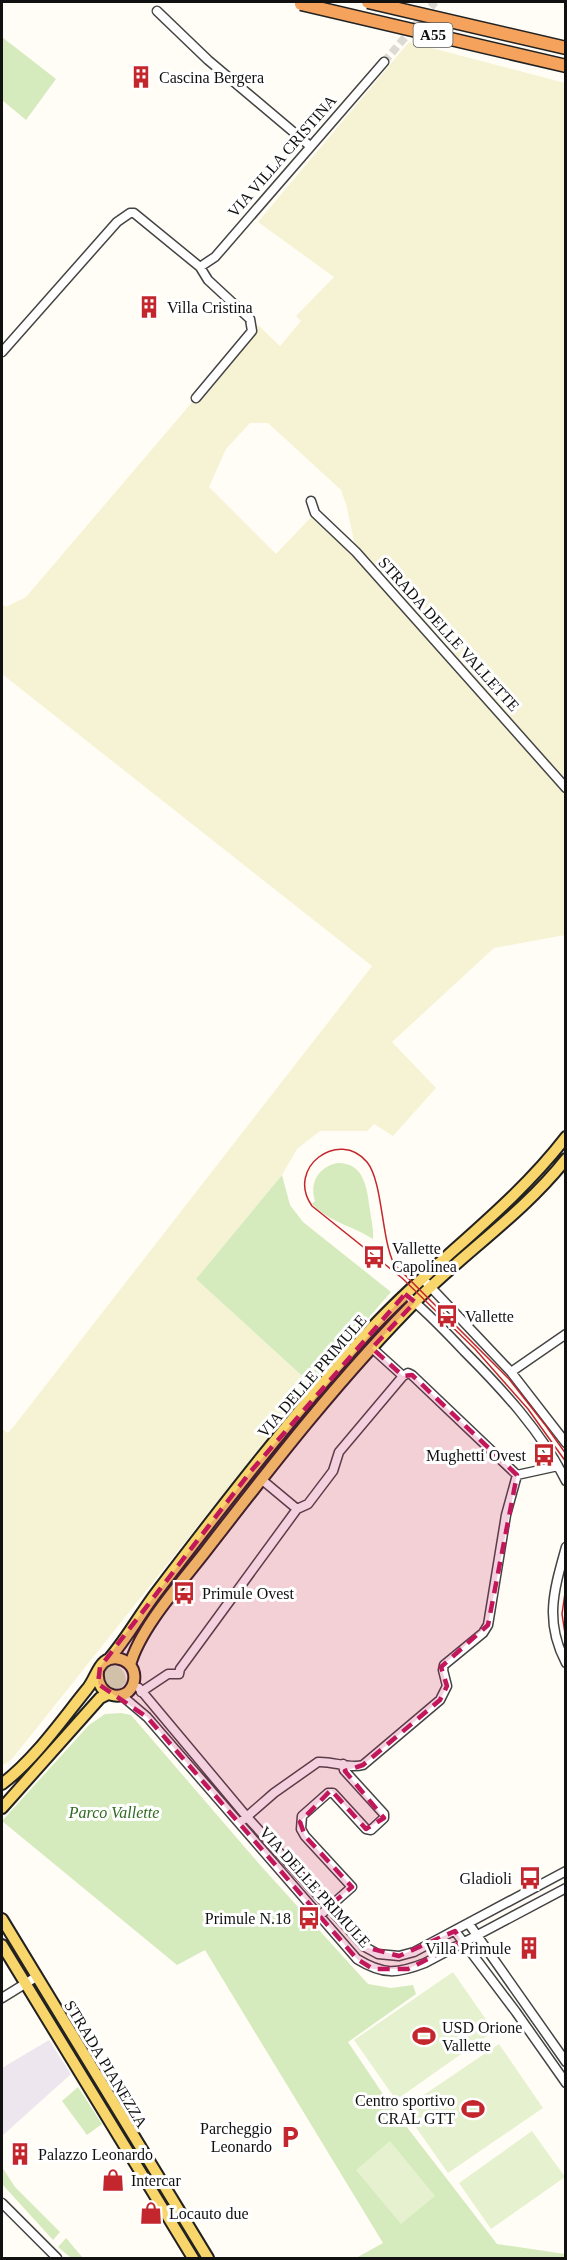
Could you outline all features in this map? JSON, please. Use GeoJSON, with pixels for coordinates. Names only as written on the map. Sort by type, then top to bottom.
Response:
{"type":"FeatureCollection","features":[{"type":"Feature","properties":{"kind":"highway","name":"A55"},"geometry":{"type":"LineString","coordinates":[[368,2],[566,48]]}},
{"type":"Feature","properties":{"kind":"highway","name":"A55"},"geometry":{"type":"LineString","coordinates":[[301,4],[566,66]]}},
{"type":"Feature","properties":{"kind":"main road","name":"VIA DELLE PRIMULE"},"geometry":{"type":"LineString","coordinates":[[110,1659],[143,1609],[250,1471],[369,1330],[422,1278],[513,1196],[540,1169],[566,1137]]}},
{"type":"Feature","properties":{"kind":"main road","name":"VIA DELLE PRIMULE"},"geometry":{"type":"LineString","coordinates":[[130,1665],[136,1648],[148,1628],[261,1479],[372,1348],[429,1288],[518,1212],[566,1159]]}},
{"type":"Feature","properties":{"kind":"main road"},"geometry":{"type":"LineString","coordinates":[[250,1471],[261,1479]]}},
{"type":"Feature","properties":{"kind":"main road"},"geometry":{"type":"LineString","coordinates":[[2,1791],[6,1780],[41,1745],[90,1686],[104,1662],[110,1659],[122,1659],[130,1665],[134,1673],[134,1682],[129,1691],[122,1695],[108,1694],[100,1698],[2,1808]]}},
{"type":"Feature","properties":{"kind":"main road"},"geometry":{"type":"LineString","coordinates":[[98,1672],[98,1684],[108,1694]]}},
{"type":"Feature","properties":{"kind":"main road","name":"STRADA PIANEZZA"},"geometry":{"type":"LineString","coordinates":[[2,1919],[208,2259]]}},
{"type":"Feature","properties":{"kind":"main road","name":"STRADA PIANEZZA"},"geometry":{"type":"LineString","coordinates":[[2,1945],[193,2259]]}},
{"type":"Feature","properties":{"kind":"street"},"geometry":{"type":"LineString","coordinates":[[157,11],[208,60],[310,146]]}},
{"type":"Feature","properties":{"kind":"street","name":"VIA VILLA CRISTINA"},"geometry":{"type":"LineString","coordinates":[[200,267],[215,257],[384,62]]}},
{"type":"Feature","properties":{"kind":"street"},"geometry":{"type":"LineString","coordinates":[[2,352],[117,222],[130,213],[138,214],[200,267],[208,280],[250,319],[252,331],[196,398]]}},
{"type":"Feature","properties":{"kind":"street","name":"STRADA DELLE VALLETTE"},"geometry":{"type":"LineString","coordinates":[[311,501],[315,513],[361,557],[566,788]]}},
{"type":"Feature","properties":{"kind":"street"},"geometry":{"type":"LineString","coordinates":[[422,1278],[511,1372],[566,1443]]}},
{"type":"Feature","properties":{"kind":"street"},"geometry":{"type":"LineString","coordinates":[[405,1294],[497,1386],[527,1422],[566,1481]]}},
{"type":"Feature","properties":{"kind":"street"},"geometry":{"type":"LineString","coordinates":[[511,1372],[566,1334]]}},
{"type":"Feature","properties":{"kind":"street","name":"VIA DELLE PRIMULE"},"geometry":{"type":"LineString","coordinates":[[239,1825],[312,1765],[326,1761],[357,1767],[363,1765],[440,1700],[447,1686],[444,1665],[483,1633],[488,1625],[506,1515],[517,1475],[412,1375],[408,1373],[403,1376],[372,1348]]}},
{"type":"Feature","properties":{"kind":"street"},"geometry":{"type":"LineString","coordinates":[[141,1692],[168,1674],[178,1674],[297,1509],[308,1504],[333,1472],[339,1452],[403,1376]]}},
{"type":"Feature","properties":{"kind":"street"},"geometry":{"type":"LineString","coordinates":[[517,1475],[558,1466]]}},
{"type":"Feature","properties":{"kind":"street"},"geometry":{"type":"LineString","coordinates":[[261,1479],[297,1509]]}},
{"type":"Feature","properties":{"kind":"street"},"geometry":{"type":"LineString","coordinates":[[566,1547],[555,1586],[552,1617],[555,1637],[566,1663]]}},
{"type":"Feature","properties":{"kind":"street","name":"VIA DELLE PRIMULE"},"geometry":{"type":"LineString","coordinates":[[134,1682],[247,1817],[365,1947],[378,1954],[399,1956],[414,1952],[566,1871]]}},
{"type":"Feature","properties":{"kind":"street","name":"VIA DELLE PRIMULE"},"geometry":{"type":"LineString","coordinates":[[122,1695],[147,1717],[318,1917],[357,1959],[373,1969],[391,1972],[408,1970],[425,1963],[565,1889]]}},
{"type":"Feature","properties":{"kind":"street","name":"VIA DELLE PRIMULE"},"geometry":{"type":"LineString","coordinates":[[328,1907],[352,1887],[305,1836],[301,1830],[302,1816],[328,1793],[333,1793],[366,1829],[370,1830],[384,1818],[384,1814],[344,1770],[343,1764]]}},
{"type":"Feature","properties":{"kind":"street"},"geometry":{"type":"LineString","coordinates":[[553,1878],[565,1889]]}},
{"type":"Feature","properties":{"kind":"street"},"geometry":{"type":"LineString","coordinates":[[318,1917],[328,1907]]}},
{"type":"Feature","properties":{"kind":"street"},"geometry":{"type":"LineString","coordinates":[[469,1924],[566,2063],[557,2070]]}},
{"type":"Feature","properties":{"kind":"street"},"geometry":{"type":"LineString","coordinates":[[455,1931],[566,2083]]}},
{"type":"Feature","properties":{"kind":"street"},"geometry":{"type":"LineString","coordinates":[[2,1998],[36,1977]]}},
{"type":"Feature","properties":{"kind":"street"},"geometry":{"type":"LineString","coordinates":[[516,2012],[526,2005]]}},
{"type":"Feature","properties":{"kind":"street"},"geometry":{"type":"LineString","coordinates":[[2,2203],[57,2259]]}},
{"type":"Feature","properties":{"kind":"highlighted area"},"geometry":{"type":"Polygon","coordinates":[[[405,1294],[415,1302],[372,1348],[403,1376],[412,1375],[517,1475],[488,1625],[441,1667],[447,1686],[440,1700],[363,1765],[345,1771],[384,1818],[366,1829],[331,1790],[300,1822],[305,1836],[352,1887],[328,1907],[365,1947],[399,1956],[455,1931],[462,1942],[408,1969],[373,1969],[357,1959],[147,1717],[98,1684],[100,1667],[251,1471],[405,1294]]]}},
{"type":"Feature","properties":{"kind":"shaded area"},"geometry":{"type":"Polygon","coordinates":[[[409,42],[565,83],[565,935],[494,948],[392,1042],[436,1088],[393,1136],[374,1124],[367,1131],[320,1131],[297,1149],[282,1175],[196,1279],[311,1384],[16,1754],[2,1765],[2,1429],[8,1433],[14,1426],[372,966],[2,674],[2,604],[6,607],[26,597],[258,325],[280,346],[301,321],[296,316],[334,277],[258,222],[409,42]],[[250,423],[226,449],[209,487],[276,554],[315,513],[356,550],[341,490],[268,423],[250,423]]]}},
{"type":"Feature","properties":{"kind":"shaded area"},"geometry":{"type":"Polygon","coordinates":[[[49,2040],[71,2074],[2,2136],[2,2068],[49,2040]]]}},
{"type":"Feature","properties":{"kind":"green space"},"geometry":{"type":"Polygon","coordinates":[[[2,37],[56,79],[26,120],[2,100],[2,37]]]}},
{"type":"Feature","properties":{"kind":"green space"},"geometry":{"type":"Polygon","coordinates":[[[338,1163],[354,1167],[363,1179],[368,1194],[373,1239],[333,1220],[312,1204],[315,1201],[313,1188],[317,1176],[326,1168],[338,1163]]]}},
{"type":"Feature","properties":{"kind":"green space"},"geometry":{"type":"Polygon","coordinates":[[[282,1175],[290,1205],[303,1222],[391,1292],[311,1384],[196,1279],[282,1175]]]}},
{"type":"Feature","properties":{"kind":"green space"},"geometry":{"type":"Polygon","coordinates":[[[110,1665],[119,1667],[125,1675],[126,1682],[118,1691],[109,1692],[99,1674],[110,1665]]]}},
{"type":"Feature","properties":{"kind":"green space","name":"Parco Vallette"},"geometry":{"type":"Polygon","coordinates":[[[105,1714],[131,1715],[261,1866],[368,1984],[391,1988],[413,1985],[416,1994],[348,2042],[393,2109],[497,2244],[565,2254],[565,2258],[356,2258],[383,2243],[205,1950],[177,1965],[2,1821],[89,1725],[105,1714]]]}},
{"type":"Feature","properties":{"kind":"green space","name":"USD Orione Vallette"},"geometry":{"type":"Polygon","coordinates":[[[453,1972],[494,2031],[396,2100],[354,2040],[453,1972]]]}},
{"type":"Feature","properties":{"kind":"green space","name":"Centro sportivo CRAL GTT"},"geometry":{"type":"Polygon","coordinates":[[[499,2044],[543,2108],[448,2173],[403,2109],[499,2044]]]}},
{"type":"Feature","properties":{"kind":"green space"},"geometry":{"type":"Polygon","coordinates":[[[78,2087],[102,2124],[87,2135],[62,2101],[78,2087]]]}},
{"type":"Feature","properties":{"kind":"green space"},"geometry":{"type":"Polygon","coordinates":[[[532,2131],[565,2177],[491,2229],[459,2183],[532,2131]]]}},
{"type":"Feature","properties":{"kind":"green space"},"geometry":{"type":"Polygon","coordinates":[[[390,2141],[435,2196],[401,2224],[356,2170],[390,2141]]]}},
{"type":"Feature","properties":{"kind":"green space"},"geometry":{"type":"Polygon","coordinates":[[[2,2167],[15,2187],[60,2232],[53,2240],[2,2184],[2,2167]]]}},
{"type":"Feature","properties":{"kind":"green space"},"geometry":{"type":"Polygon","coordinates":[[[66,2238],[83,2258],[71,2258],[58,2247],[66,2238]]]}},
{"type":"Feature","properties":{"kind":"tunnel"},"geometry":{"type":"LineString","coordinates":[[384,62],[435,2]]}},
{"type":"Feature","properties":{"kind":"tram line"},"geometry":{"type":"LineString","coordinates":[[566,1454],[509,1379],[394,1264],[376,1183],[367,1162],[355,1153],[343,1149],[330,1151],[319,1157],[310,1166],[305,1178],[305,1192],[312,1206],[402,1278],[475,1349],[528,1409],[566,1462]]}},
{"type":"Feature","properties":{"kind":"tram line"},"geometry":{"type":"LineString","coordinates":[[566,1586],[562,1614],[566,1640]]}},
{"type":"Feature","properties":{"kind":"place","name":"Cascina Bergera"},"geometry":{"type":"Point","coordinates":[141,77]}},
{"type":"Feature","properties":{"kind":"place","name":"Villa Cristina"},"geometry":{"type":"Point","coordinates":[149,307]}},
{"type":"Feature","properties":{"kind":"place","name":"Vallette Capolinea"},"geometry":{"type":"Point","coordinates":[374,1257]}},
{"type":"Feature","properties":{"kind":"place","name":"Vallette"},"geometry":{"type":"Point","coordinates":[447,1316]}},
{"type":"Feature","properties":{"kind":"place","name":"Mughetti Ovest"},"geometry":{"type":"Point","coordinates":[544,1455]}},
{"type":"Feature","properties":{"kind":"place","name":"Primule Ovest"},"geometry":{"type":"Point","coordinates":[184,1593]}},
{"type":"Feature","properties":{"kind":"place","name":"Gladioli"},"geometry":{"type":"Point","coordinates":[530,1878]}},
{"type":"Feature","properties":{"kind":"place","name":"Primule N.18"},"geometry":{"type":"Point","coordinates":[309,1918]}},
{"type":"Feature","properties":{"kind":"place","name":"Villa Primule"},"geometry":{"type":"Point","coordinates":[529,1948]}},
{"type":"Feature","properties":{"kind":"place","name":"USD Orione Vallette"},"geometry":{"type":"Point","coordinates":[424,2036]}},
{"type":"Feature","properties":{"kind":"place","name":"Centro sportivo CRAL GTT"},"geometry":{"type":"Point","coordinates":[473,2109]}},
{"type":"Feature","properties":{"kind":"place","name":"Parcheggio Leonardo"},"geometry":{"type":"Point","coordinates":[290,2137]}},
{"type":"Feature","properties":{"kind":"place","name":"Palazzo Leonardo"},"geometry":{"type":"Point","coordinates":[20,2154]}},
{"type":"Feature","properties":{"kind":"place","name":"Intercar"},"geometry":{"type":"Point","coordinates":[113,2180]}},
{"type":"Feature","properties":{"kind":"place","name":"Locauto due"},"geometry":{"type":"Point","coordinates":[151,2213]}}]}
